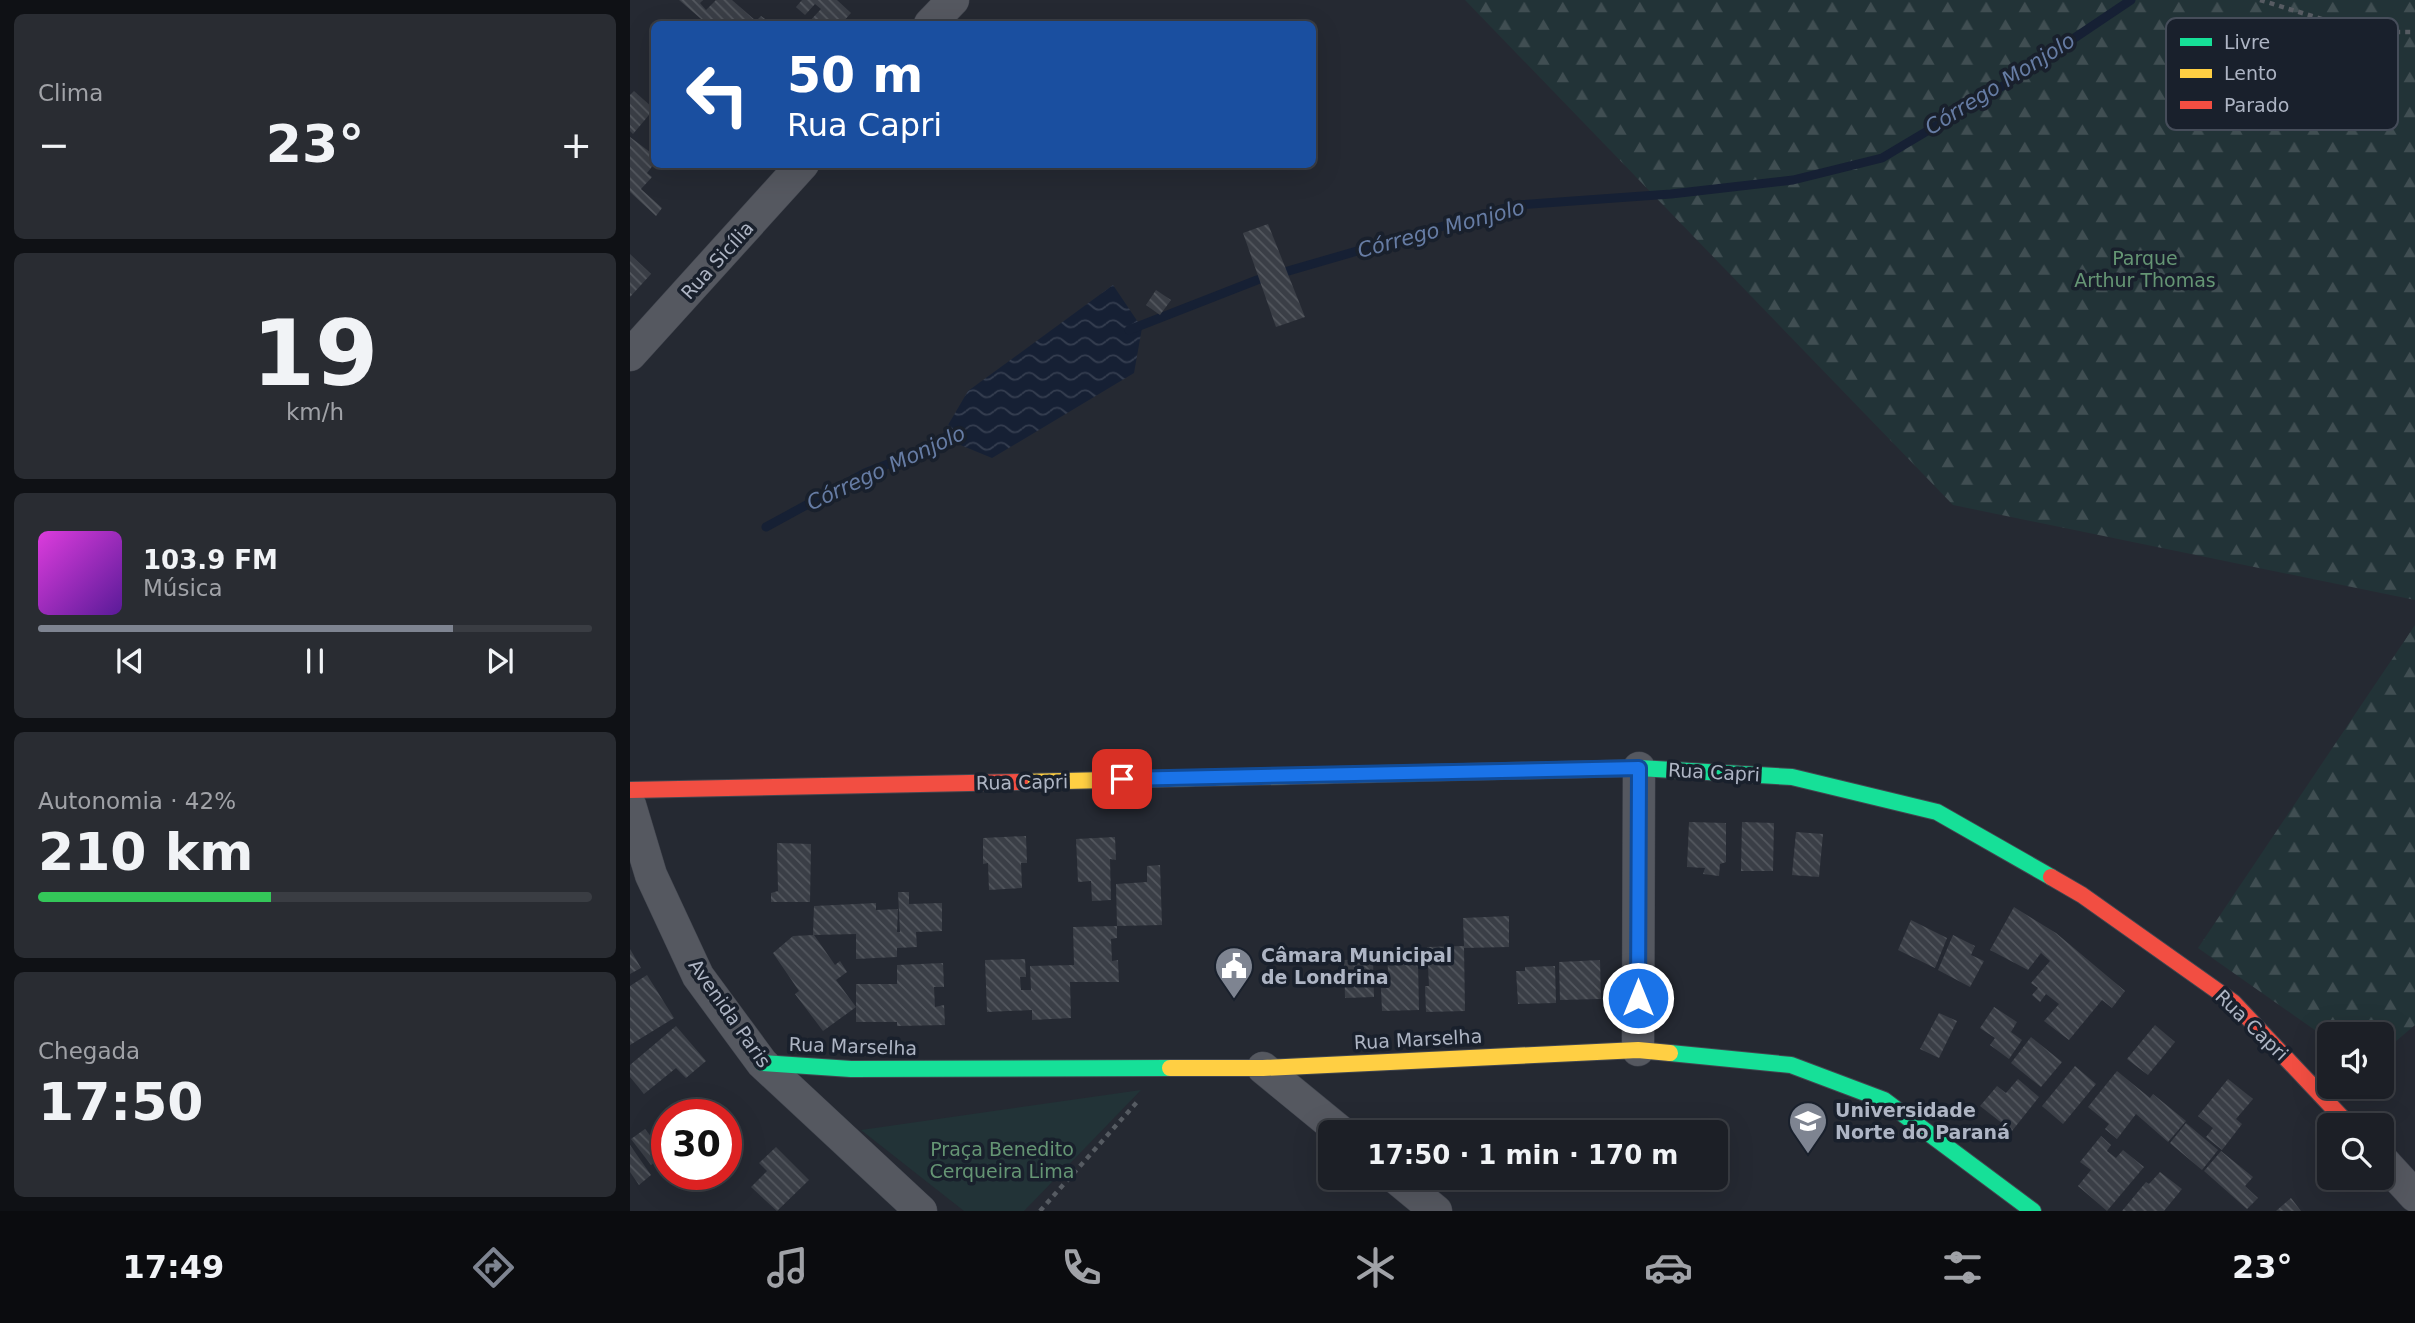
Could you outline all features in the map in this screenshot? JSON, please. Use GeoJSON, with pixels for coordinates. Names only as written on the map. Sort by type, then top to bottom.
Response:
{"type":"FeatureCollection","features":[{"type":"Feature","properties":{"kind":"street"},"geometry":{"type":"LineString","coordinates":[[933,21],[953,0]]}},
{"type":"Feature","properties":{"kind":"street","name":"Rua Sicília"},"geometry":{"type":"LineString","coordinates":[[630,355],[799,168]]}},
{"type":"Feature","properties":{"kind":"street"},"geometry":{"type":"LineString","coordinates":[[1638,1050],[1639,768]]}},
{"type":"Feature","properties":{"kind":"street","name":"Rua Capri"},"geometry":{"type":"LineString","coordinates":[[630,790],[1639,768],[1792,777],[1937,812],[2082,895],[2233,1002],[2338,1113]]}},
{"type":"Feature","properties":{"kind":"street","name":"Avenida Paris"},"geometry":{"type":"LineString","coordinates":[[630,804],[651,875],[698,976],[762,1063],[920,1211]]}},
{"type":"Feature","properties":{"kind":"street","name":"Rua Marselha"},"geometry":{"type":"LineString","coordinates":[[762,1063],[851,1069],[1263,1068],[1638,1050],[1791,1065],[1884,1100],[2034,1211]]}},
{"type":"Feature","properties":{"kind":"street"},"geometry":{"type":"LineString","coordinates":[[1263,1068],[1326,1120]]}},
{"type":"Feature","properties":{"kind":"street"},"geometry":{"type":"LineString","coordinates":[[2394,1173],[2415,1196]]}},
{"type":"Feature","properties":{"kind":"street"},"geometry":{"type":"LineString","coordinates":[[1411,1190],[1436,1211]]}},
{"type":"Feature","properties":{"kind":"path"},"geometry":{"type":"LineString","coordinates":[[2260,0],[2318,18]]}},
{"type":"Feature","properties":{"kind":"path"},"geometry":{"type":"LineString","coordinates":[[1040,1211],[1168,1068]]}},
{"type":"Feature","properties":{"kind":"green space","name":"Parque Arthur Thomas"},"geometry":{"type":"Polygon","coordinates":[[[1465,0],[2415,0],[2415,600],[1953,505],[1465,0]]]}},
{"type":"Feature","properties":{"kind":"green space"},"geometry":{"type":"Polygon","coordinates":[[[2415,625],[2415,1025],[2394,1043],[2394,1022],[2317,1022],[2317,1032],[2198,948],[2415,625]]]}},
{"type":"Feature","properties":{"kind":"green space","name":"Praça Benedito Cerqueira Lima"},"geometry":{"type":"Polygon","coordinates":[[[1141,1090],[1024,1211],[964,1211],[861,1130],[1141,1090]]]}},
{"type":"Feature","properties":{"kind":"water"},"geometry":{"type":"Polygon","coordinates":[[[1113,285],[1142,328],[1134,373],[992,458],[941,437],[968,391],[1113,285]]]}},
{"type":"Feature","properties":{"kind":"building"},"geometry":{"type":"Polygon","coordinates":[[[679,0],[703,0],[700,3],[706,10],[716,0],[732,0],[756,21],[704,21],[679,0]]]}},
{"type":"Feature","properties":{"kind":"building"},"geometry":{"type":"Polygon","coordinates":[[[802,0],[837,0],[851,13],[844,21],[810,21],[821,9],[815,4],[805,15],[796,7],[802,0]]]}},
{"type":"Feature","properties":{"kind":"building"},"geometry":{"type":"Polygon","coordinates":[[[634,91],[651,106],[651,113],[633,134],[630,131],[630,95],[634,91]]]}},
{"type":"Feature","properties":{"kind":"building"},"geometry":{"type":"Polygon","coordinates":[[[630,137],[651,153],[651,168],[647,173],[652,177],[641,189],[662,208],[656,216],[630,192],[630,137]]]}},
{"type":"Feature","properties":{"kind":"building"},"geometry":{"type":"Polygon","coordinates":[[[1268,224],[1305,317],[1276,327],[1243,233],[1268,224]]]}},
{"type":"Feature","properties":{"kind":"building"},"geometry":{"type":"Polygon","coordinates":[[[630,254],[651,274],[630,297],[630,254]]]}},
{"type":"Feature","properties":{"kind":"building"},"geometry":{"type":"Polygon","coordinates":[[[1156,290],[1171,300],[1160,315],[1146,305],[1156,290]]]}},
{"type":"Feature","properties":{"kind":"building"},"geometry":{"type":"Polygon","coordinates":[[[1689,822],[1726,823],[1726,862],[1720,864],[1719,876],[1703,874],[1705,868],[1687,867],[1689,822]]]}},
{"type":"Feature","properties":{"kind":"building"},"geometry":{"type":"Polygon","coordinates":[[[1742,822],[1774,823],[1773,871],[1741,871],[1742,822]]]}},
{"type":"Feature","properties":{"kind":"building"},"geometry":{"type":"Polygon","coordinates":[[[1796,832],[1823,834],[1819,877],[1792,875],[1796,832]]]}},
{"type":"Feature","properties":{"kind":"building"},"geometry":{"type":"Polygon","coordinates":[[[1026,836],[1027,863],[1021,863],[1022,888],[989,890],[988,863],[983,864],[983,838],[1026,836]]]}},
{"type":"Feature","properties":{"kind":"building"},"geometry":{"type":"Polygon","coordinates":[[[1115,837],[1116,860],[1110,859],[1111,900],[1092,901],[1091,881],[1078,882],[1076,839],[1115,837]]]}},
{"type":"Feature","properties":{"kind":"building"},"geometry":{"type":"Polygon","coordinates":[[[777,843],[811,844],[810,902],[771,902],[771,893],[778,891],[777,843]]]}},
{"type":"Feature","properties":{"kind":"building"},"geometry":{"type":"Polygon","coordinates":[[[1160,865],[1162,925],[1117,926],[1116,884],[1147,882],[1147,866],[1160,865]]]}},
{"type":"Feature","properties":{"kind":"building"},"geometry":{"type":"Polygon","coordinates":[[[898,892],[909,892],[909,904],[942,903],[942,931],[916,932],[917,947],[897,948],[897,957],[856,959],[856,934],[813,935],[814,906],[876,903],[876,910],[898,909],[897,932],[900,932],[898,892]]]}},
{"type":"Feature","properties":{"kind":"building"},"geometry":{"type":"Polygon","coordinates":[[[2014,907],[2056,933],[2125,991],[2112,1008],[2102,1000],[2069,1040],[2044,1021],[2059,1004],[2046,994],[2040,1002],[2032,995],[2038,988],[2031,983],[2050,961],[2041,953],[2028,970],[1990,950],[2014,907]]]}},
{"type":"Feature","properties":{"kind":"building"},"geometry":{"type":"Polygon","coordinates":[[[1509,916],[1509,947],[1464,948],[1465,1011],[1426,1012],[1425,986],[1429,986],[1427,947],[1464,946],[1463,918],[1509,916]]]}},
{"type":"Feature","properties":{"kind":"building"},"geometry":{"type":"Polygon","coordinates":[[[1911,920],[1947,938],[1935,968],[1898,950],[1911,920]]]}},
{"type":"Feature","properties":{"kind":"building"},"geometry":{"type":"Polygon","coordinates":[[[1117,926],[1117,938],[1111,939],[1112,961],[1118,960],[1119,982],[1070,982],[1071,1018],[1032,1020],[1032,1010],[987,1012],[985,960],[1025,959],[1026,977],[1020,977],[1021,990],[1031,990],[1030,966],[1074,965],[1073,927],[1117,926]]]}},
{"type":"Feature","properties":{"kind":"building"},"geometry":{"type":"Polygon","coordinates":[[[814,935],[835,965],[840,961],[847,972],[836,980],[856,1007],[823,1031],[795,994],[799,991],[773,953],[793,936],[814,935]]]}},
{"type":"Feature","properties":{"kind":"building"},"geometry":{"type":"Polygon","coordinates":[[[1953,935],[1975,946],[1971,955],[1984,961],[1970,987],[1938,970],[1953,935]]]}},
{"type":"Feature","properties":{"kind":"building"},"geometry":{"type":"Polygon","coordinates":[[[630,949],[641,968],[630,974],[630,949]]]}},
{"type":"Feature","properties":{"kind":"building"},"geometry":{"type":"Polygon","coordinates":[[[1407,953],[1407,963],[1418,963],[1419,1010],[1382,1011],[1381,988],[1389,988],[1387,954],[1407,953]]]}},
{"type":"Feature","properties":{"kind":"building"},"geometry":{"type":"Polygon","coordinates":[[[1373,959],[1374,997],[1345,998],[1344,960],[1373,959]]]}},
{"type":"Feature","properties":{"kind":"building"},"geometry":{"type":"Polygon","coordinates":[[[1600,960],[1601,999],[1560,1000],[1559,962],[1600,960]]]}},
{"type":"Feature","properties":{"kind":"building"},"geometry":{"type":"Polygon","coordinates":[[[943,963],[944,987],[934,987],[935,1007],[944,1005],[945,1025],[897,1026],[897,1022],[856,1022],[856,984],[897,984],[897,965],[943,963]]]}},
{"type":"Feature","properties":{"kind":"building"},"geometry":{"type":"Polygon","coordinates":[[[1555,966],[1556,1003],[1518,1004],[1516,971],[1525,971],[1525,967],[1555,966]]]}},
{"type":"Feature","properties":{"kind":"building"},"geometry":{"type":"Polygon","coordinates":[[[647,975],[674,1018],[630,1045],[630,986],[647,975]]]}},
{"type":"Feature","properties":{"kind":"building"},"geometry":{"type":"Polygon","coordinates":[[[1994,1007],[2017,1022],[2011,1032],[2022,1040],[2009,1059],[1990,1045],[1995,1038],[1980,1028],[1994,1007]]]}},
{"type":"Feature","properties":{"kind":"building"},"geometry":{"type":"Polygon","coordinates":[[[1939,1013],[1957,1021],[1939,1058],[1920,1049],[1939,1013]]]}},
{"type":"Feature","properties":{"kind":"building"},"geometry":{"type":"Polygon","coordinates":[[[2155,1025],[2175,1042],[2148,1075],[2127,1059],[2155,1025]]]}},
{"type":"Feature","properties":{"kind":"building"},"geometry":{"type":"Polygon","coordinates":[[[676,1026],[706,1061],[686,1078],[676,1068],[644,1094],[630,1077],[630,1065],[676,1026]]]}},
{"type":"Feature","properties":{"kind":"building"},"geometry":{"type":"Polygon","coordinates":[[[2031,1037],[2062,1062],[2041,1087],[2011,1063],[2031,1037]]]}},
{"type":"Feature","properties":{"kind":"building"},"geometry":{"type":"Polygon","coordinates":[[[2075,1066],[2096,1084],[2063,1124],[2042,1106],[2075,1066]]]}},
{"type":"Feature","properties":{"kind":"building"},"geometry":{"type":"Polygon","coordinates":[[[2117,1071],[2150,1098],[2153,1094],[2186,1121],[2168,1142],[2136,1114],[2117,1139],[2105,1129],[2109,1124],[2088,1107],[2117,1071]]]}},
{"type":"Feature","properties":{"kind":"building"},"geometry":{"type":"Polygon","coordinates":[[[2018,1079],[2039,1097],[2012,1131],[1980,1106],[1997,1086],[2006,1093],[2018,1079]]]}},
{"type":"Feature","properties":{"kind":"building"},"geometry":{"type":"Polygon","coordinates":[[[2228,1079],[2253,1099],[2236,1119],[2242,1124],[2222,1150],[2206,1137],[2213,1128],[2198,1116],[2228,1079]]]}},
{"type":"Feature","properties":{"kind":"building"},"geometry":{"type":"Polygon","coordinates":[[[2186,1123],[2218,1150],[2202,1170],[2170,1143],[2186,1123]]]}},
{"type":"Feature","properties":{"kind":"building"},"geometry":{"type":"Polygon","coordinates":[[[645,1129],[651,1136],[651,1165],[631,1139],[645,1129]]]}},
{"type":"Feature","properties":{"kind":"building"},"geometry":{"type":"Polygon","coordinates":[[[2101,1136],[2111,1145],[2107,1151],[2116,1158],[2123,1150],[2144,1167],[2107,1211],[2078,1186],[2091,1170],[2080,1162],[2101,1136]]]}},
{"type":"Feature","properties":{"kind":"building"},"geometry":{"type":"Polygon","coordinates":[[[630,1145],[651,1175],[639,1185],[630,1172],[630,1145]]]}},
{"type":"Feature","properties":{"kind":"building"},"geometry":{"type":"Polygon","coordinates":[[[776,1147],[809,1180],[777,1211],[751,1187],[767,1171],[759,1163],[776,1147]]]}},
{"type":"Feature","properties":{"kind":"building"},"geometry":{"type":"Polygon","coordinates":[[[2221,1151],[2253,1177],[2245,1186],[2258,1198],[2247,1209],[2204,1171],[2221,1151]]]}},
{"type":"Feature","properties":{"kind":"building"},"geometry":{"type":"Polygon","coordinates":[[[2160,1172],[2182,1189],[2164,1211],[2122,1211],[2146,1182],[2149,1184],[2160,1172]]]}},
{"type":"Feature","properties":{"kind":"building"},"geometry":{"type":"Polygon","coordinates":[[[2291,1198],[2301,1211],[2276,1211],[2291,1198]]]}},
{"type":"Feature","properties":{"kind":"waterway","name":"Córrego Monjolo"},"geometry":{"type":"LineString","coordinates":[[1129,330],[1257,280],[1516,205],[1671,194],[1793,180],[1882,158],[2006,84],[2131,0]]}},
{"type":"Feature","properties":{"kind":"waterway","name":"Córrego Monjolo"},"geometry":{"type":"LineString","coordinates":[[766,527],[865,473],[960,436]]}},
{"type":"Feature","properties":{"kind":"traffic: fast"},"geometry":{"type":"LineString","coordinates":[[1377,774],[1639,768],[1792,777],[1937,812],[2051,877]]}},
{"type":"Feature","properties":{"kind":"traffic: fast"},"geometry":{"type":"LineString","coordinates":[[1670,1053],[1791,1065],[1884,1100],[2033,1211]]}},
{"type":"Feature","properties":{"kind":"traffic: fast"},"geometry":{"type":"LineString","coordinates":[[762,1063],[851,1069],[1170,1068]]}},
{"type":"Feature","properties":{"kind":"traffic: slow"},"geometry":{"type":"LineString","coordinates":[[1020,782],[1377,774]]}},
{"type":"Feature","properties":{"kind":"traffic: slow"},"geometry":{"type":"LineString","coordinates":[[1170,1068],[1263,1068],[1638,1050],[1670,1053]]}},
{"type":"Feature","properties":{"kind":"traffic: jam"},"geometry":{"type":"LineString","coordinates":[[630,790],[1020,782]]}},
{"type":"Feature","properties":{"kind":"traffic: jam"},"geometry":{"type":"LineString","coordinates":[[2051,877],[2082,895],[2233,1002],[2338,1113]]}},
{"type":"Feature","properties":{"kind":"place","name":"Câmara Municipal de Londrina"},"geometry":{"type":"Point","coordinates":[1234,1000]}},
{"type":"Feature","properties":{"kind":"place","name":"Universidade Norte do Paraná"},"geometry":{"type":"Point","coordinates":[1808,1155]}},
{"type":"Feature","properties":{"kind":"route"},"geometry":{"type":"LineString","coordinates":[[1122,779],[1639,768],[1638,998]]}}]}
